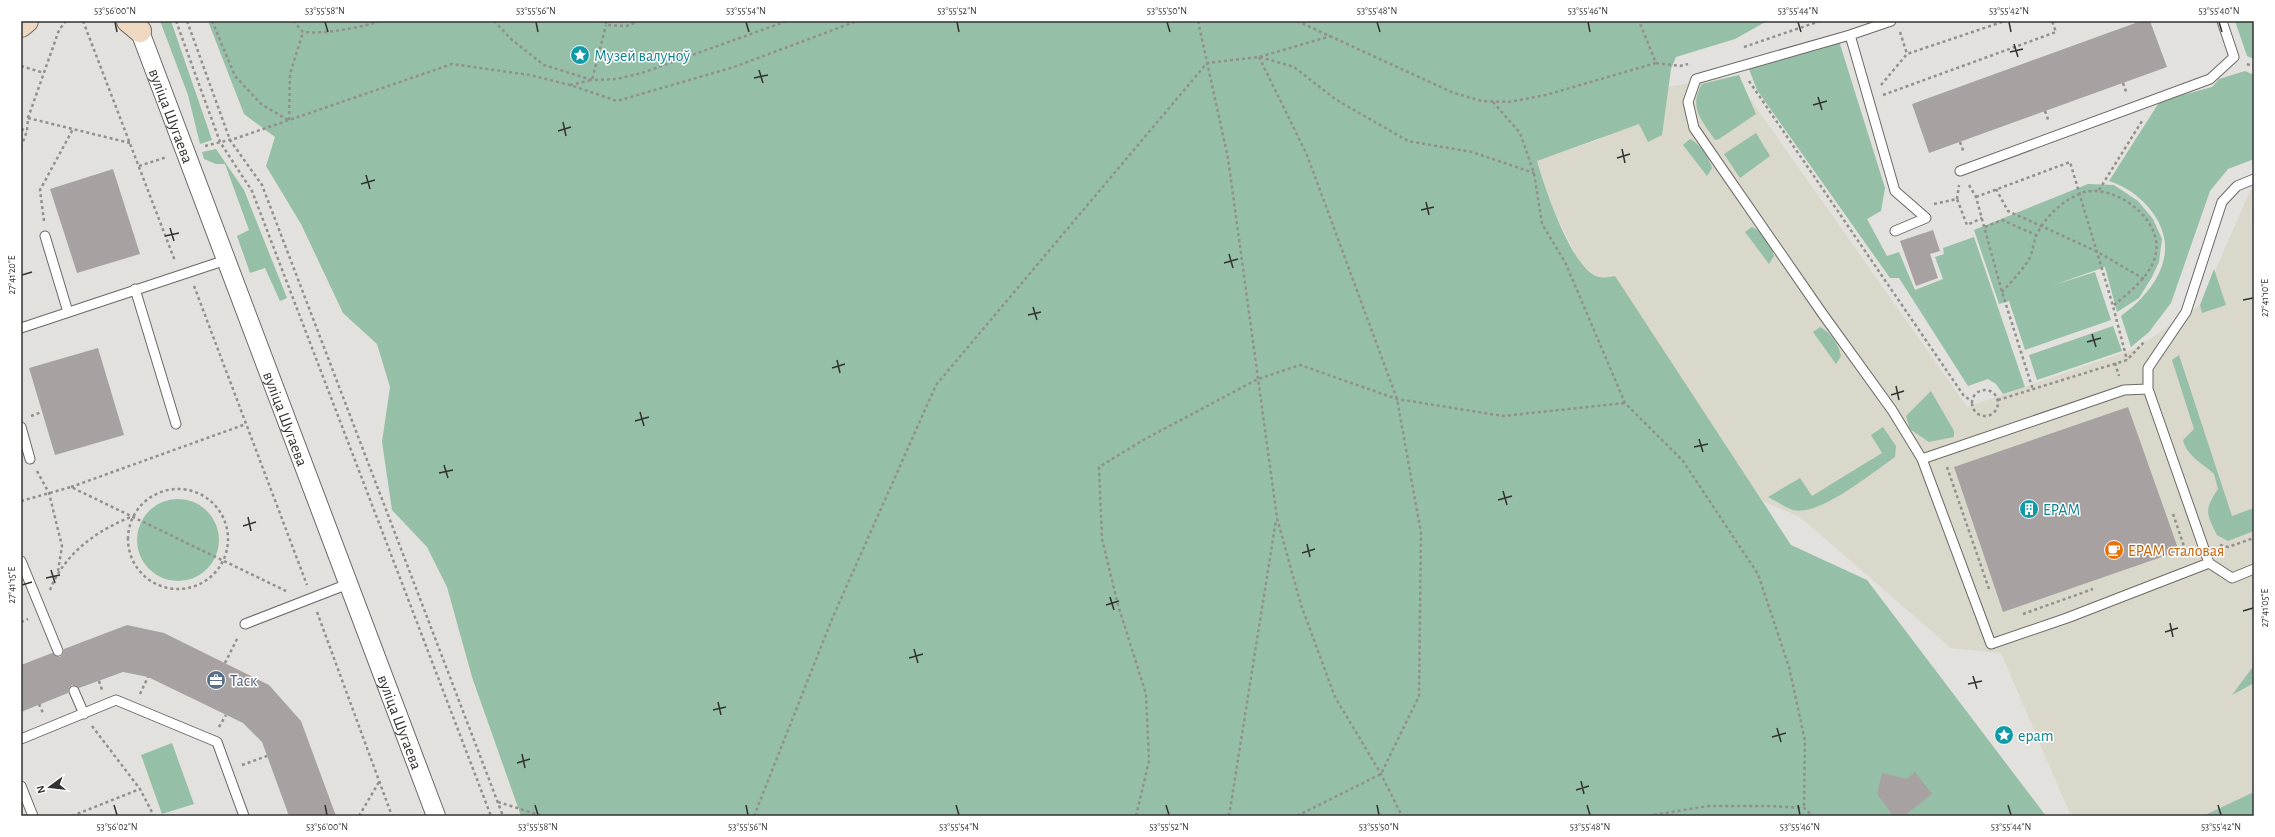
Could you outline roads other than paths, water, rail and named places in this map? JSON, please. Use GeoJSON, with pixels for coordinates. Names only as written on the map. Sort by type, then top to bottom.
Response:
{"type":"FeatureCollection","features":[{"type":"Feature","properties":{"kind":"main road"},"geometry":{"type":"LineString","coordinates":[[21,26],[27,21]]}},
{"type":"Feature","properties":{"kind":"street","name":"вуліца Шугаева"},"geometry":{"type":"LineString","coordinates":[[135,24],[226,260],[436,816]]}},
{"type":"Feature","properties":{"kind":"lane"},"geometry":{"type":"LineString","coordinates":[[1890,21],[1742,67],[1696,79],[1688,102],[1694,128],[1822,314],[1892,410],[1922,459],[1991,644],[2067,618],[2209,563]]}},
{"type":"Feature","properties":{"kind":"lane"},"geometry":{"type":"LineString","coordinates":[[1960,171],[2210,79],[2234,57],[2222,21]]}},
{"type":"Feature","properties":{"kind":"lane"},"geometry":{"type":"LineString","coordinates":[[1850,34],[1895,191],[1926,218],[1895,231]]}},
{"type":"Feature","properties":{"kind":"lane"},"geometry":{"type":"LineString","coordinates":[[2254,179],[2238,186],[2222,202],[2186,312],[2148,368],[2148,389],[2209,563],[2232,578],[2254,569]]}},
{"type":"Feature","properties":{"kind":"lane"},"geometry":{"type":"LineString","coordinates":[[45,236],[68,312]]}},
{"type":"Feature","properties":{"kind":"lane"},"geometry":{"type":"LineString","coordinates":[[21,328],[226,260]]}},
{"type":"Feature","properties":{"kind":"lane"},"geometry":{"type":"LineString","coordinates":[[135,289],[176,424]]}},
{"type":"Feature","properties":{"kind":"lane"},"geometry":{"type":"LineString","coordinates":[[1922,459],[2124,390],[2148,389]]}},
{"type":"Feature","properties":{"kind":"lane"},"geometry":{"type":"LineString","coordinates":[[21,427],[30,459]]}},
{"type":"Feature","properties":{"kind":"lane"},"geometry":{"type":"LineString","coordinates":[[21,561],[58,652]]}},
{"type":"Feature","properties":{"kind":"lane"},"geometry":{"type":"LineString","coordinates":[[245,624],[348,584]]}},
{"type":"Feature","properties":{"kind":"lane"},"geometry":{"type":"LineString","coordinates":[[74,690],[84,714]]}},
{"type":"Feature","properties":{"kind":"lane"},"geometry":{"type":"LineString","coordinates":[[21,739],[116,700],[217,742],[244,816]]}},
{"type":"Feature","properties":{"kind":"lane"},"geometry":{"type":"LineString","coordinates":[[21,786],[33,816]]}},
{"type":"Feature","properties":{"kind":"place","name":"Музей валуноў"},"geometry":{"type":"Point","coordinates":[580,55]}},
{"type":"Feature","properties":{"kind":"place","name":"EPAM"},"geometry":{"type":"Point","coordinates":[2029,509]}},
{"type":"Feature","properties":{"kind":"place","name":"EPAM сталовая"},"geometry":{"type":"Point","coordinates":[2114,550]}},
{"type":"Feature","properties":{"kind":"place","name":"Таск"},"geometry":{"type":"Point","coordinates":[216,680]}},
{"type":"Feature","properties":{"kind":"place","name":"epam"},"geometry":{"type":"Point","coordinates":[2004,735]}}]}
